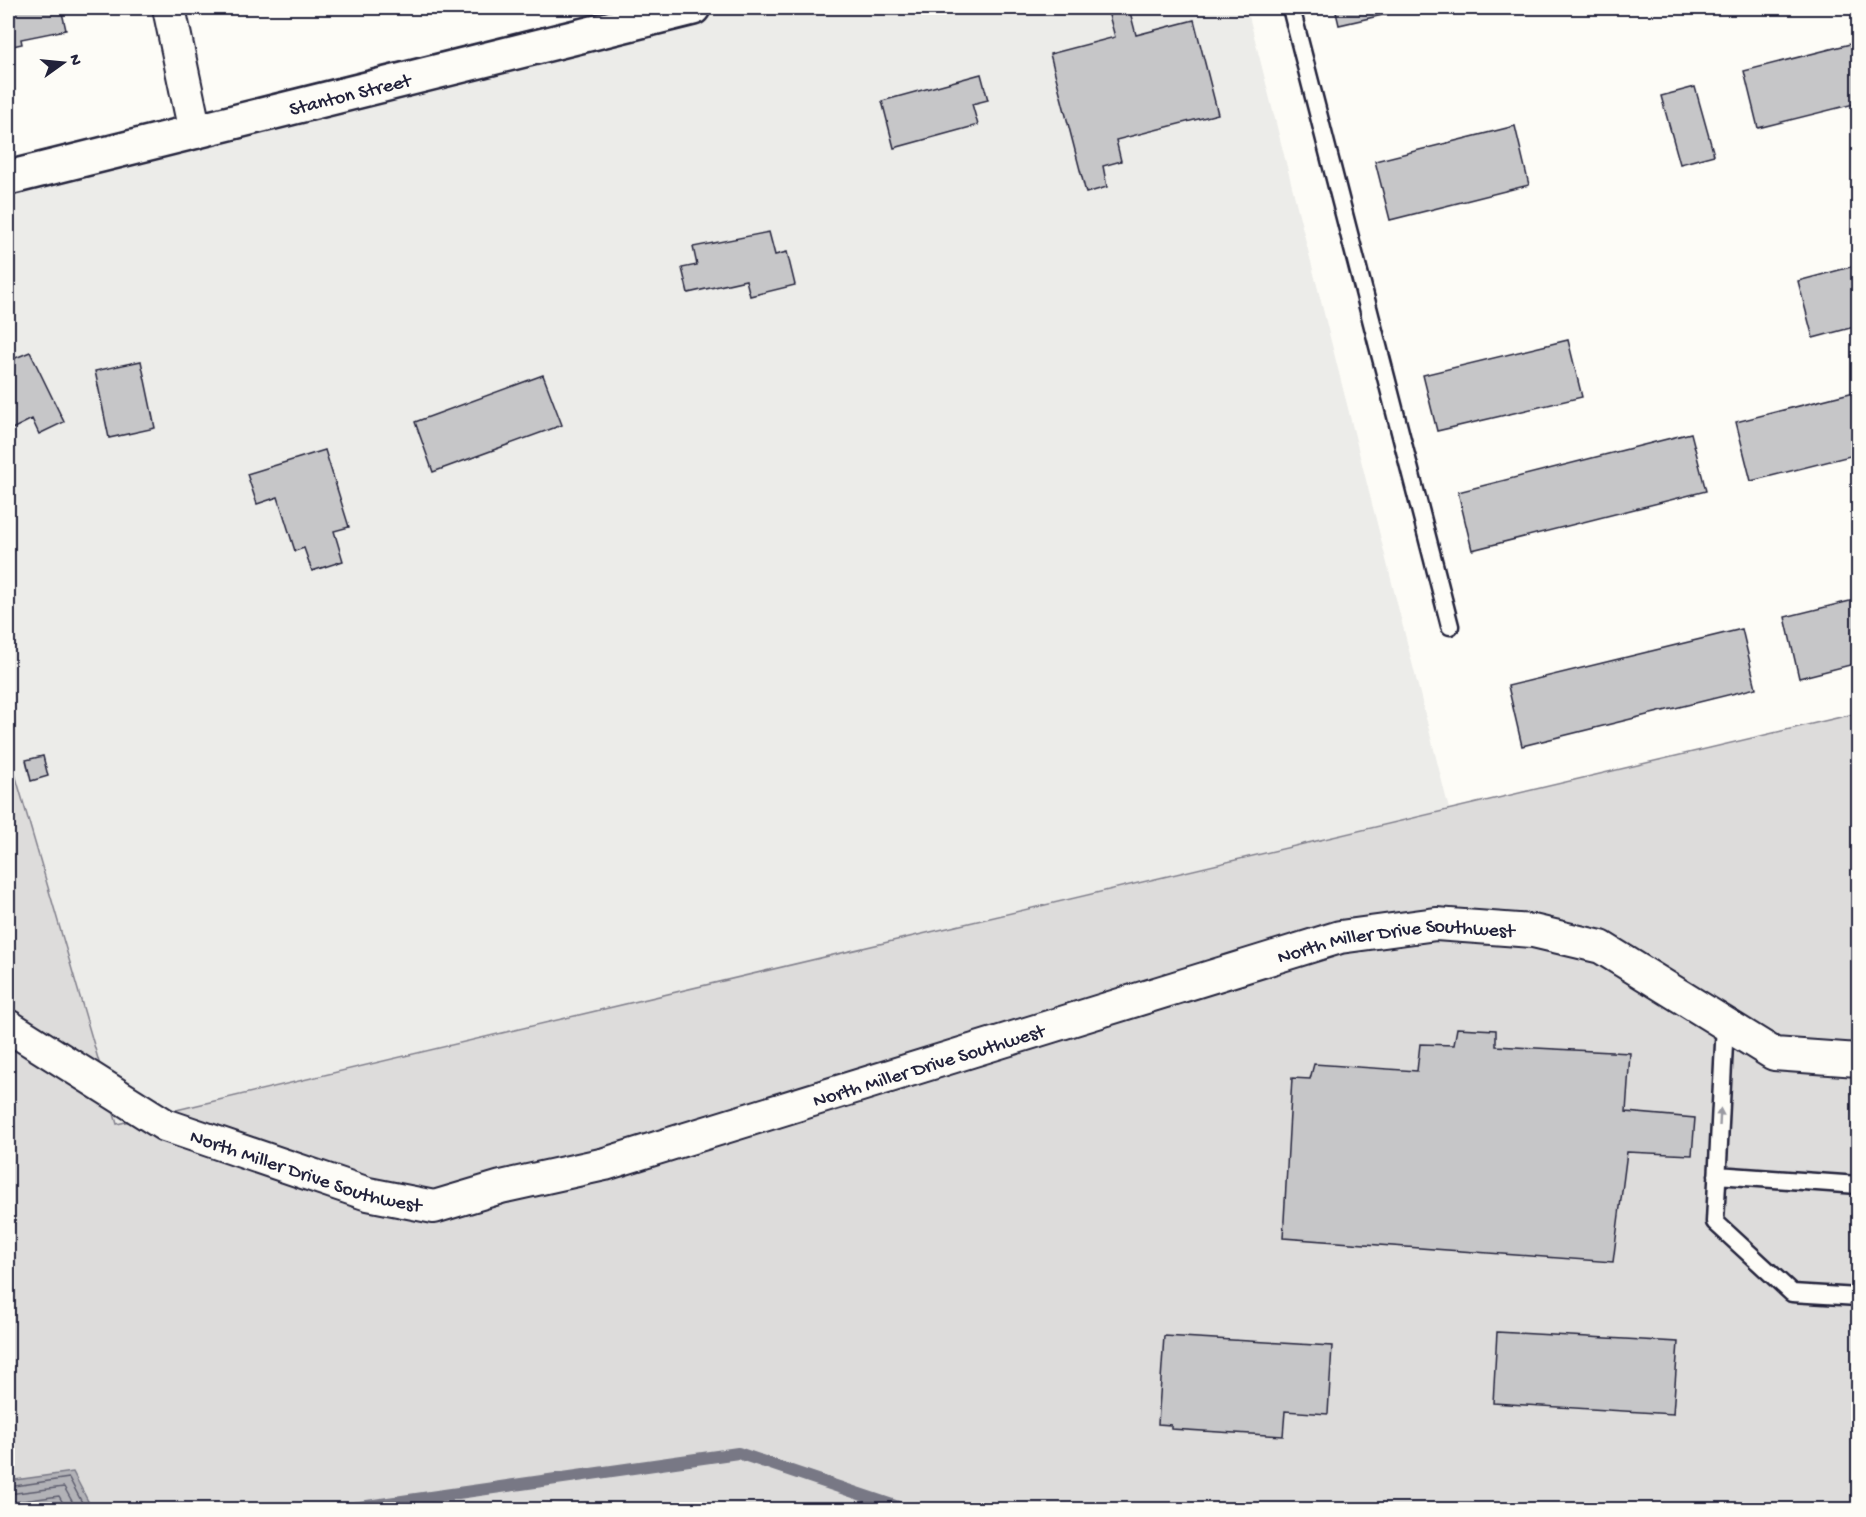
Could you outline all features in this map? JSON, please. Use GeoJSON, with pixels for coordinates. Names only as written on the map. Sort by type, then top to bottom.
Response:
{"type":"FeatureCollection","features":[{"type":"Feature","properties":{"kind":"street"},"geometry":{"type":"LineString","coordinates":[[169,8],[195,132]]}},
{"type":"Feature","properties":{"kind":"street","name":"Stanton Street"},"geometry":{"type":"LineString","coordinates":[[8,178],[693,8]]}},
{"type":"Feature","properties":{"kind":"street","name":"North Miller Drive Southwest"},"geometry":{"type":"LineString","coordinates":[[8,1026],[165,1125],[368,1194],[434,1207],[501,1187],[605,1164],[1340,937],[1436,924],[1533,931],[1602,947],[1774,1054],[1858,1060]]}},
{"type":"Feature","properties":{"kind":"lane"},"geometry":{"type":"LineString","coordinates":[[1291,8],[1450,626]]}},
{"type":"Feature","properties":{"kind":"lane"},"geometry":{"type":"LineString","coordinates":[[1725,1024],[1715,1222],[1792,1293],[1858,1298]]}},
{"type":"Feature","properties":{"kind":"lane"},"geometry":{"type":"LineString","coordinates":[[1717,1175],[1858,1185]]}},
{"type":"Feature","properties":{"kind":"shaded area"},"geometry":{"type":"Polygon","coordinates":[[[682,8],[1247,8],[1449,809],[116,1124],[8,750],[8,178],[682,8]]]}},
{"type":"Feature","properties":{"kind":"shaded area"},"geometry":{"type":"Polygon","coordinates":[[[1858,713],[1858,1509],[8,1509],[8,750],[117,1124],[1858,713]]]}},
{"type":"Feature","properties":{"kind":"water"},"geometry":{"type":"Polygon","coordinates":[[[73,1472],[92,1509],[8,1509],[8,1481],[73,1472]]]}},
{"type":"Feature","properties":{"kind":"building"},"geometry":{"type":"Polygon","coordinates":[[[8,8],[61,8],[66,30],[21,39],[22,44],[8,47],[8,8]]]}},
{"type":"Feature","properties":{"kind":"building"},"geometry":{"type":"Polygon","coordinates":[[[1107,8],[1129,8],[1136,35],[1194,20],[1218,114],[1116,140],[1121,161],[1103,166],[1107,187],[1086,193],[1050,54],[1115,37],[1107,8]]]}},
{"type":"Feature","properties":{"kind":"building"},"geometry":{"type":"Polygon","coordinates":[[[1335,8],[1413,8],[1339,25],[1335,8]]]}},
{"type":"Feature","properties":{"kind":"building"},"geometry":{"type":"Polygon","coordinates":[[[1858,42],[1858,103],[1758,128],[1744,71],[1858,42]]]}},
{"type":"Feature","properties":{"kind":"building"},"geometry":{"type":"Polygon","coordinates":[[[981,74],[988,100],[972,104],[978,125],[894,148],[882,101],[981,74]]]}},
{"type":"Feature","properties":{"kind":"building"},"geometry":{"type":"Polygon","coordinates":[[[1695,87],[1714,155],[1680,164],[1661,96],[1695,87]]]}},
{"type":"Feature","properties":{"kind":"building"},"geometry":{"type":"Polygon","coordinates":[[[1515,126],[1529,185],[1390,220],[1375,161],[1515,126]]]}},
{"type":"Feature","properties":{"kind":"building"},"geometry":{"type":"Polygon","coordinates":[[[769,232],[775,255],[787,252],[795,285],[750,296],[746,280],[688,293],[682,268],[697,265],[693,247],[769,232]]]}},
{"type":"Feature","properties":{"kind":"building"},"geometry":{"type":"Polygon","coordinates":[[[1858,265],[1858,326],[1813,338],[1798,281],[1858,265]]]}},
{"type":"Feature","properties":{"kind":"building"},"geometry":{"type":"Polygon","coordinates":[[[1568,340],[1582,397],[1437,431],[1423,375],[1568,340]]]}},
{"type":"Feature","properties":{"kind":"building"},"geometry":{"type":"Polygon","coordinates":[[[30,352],[64,422],[39,434],[32,419],[8,431],[8,361],[30,352]]]}},
{"type":"Feature","properties":{"kind":"building"},"geometry":{"type":"Polygon","coordinates":[[[141,361],[155,428],[109,438],[95,371],[141,361]]]}},
{"type":"Feature","properties":{"kind":"building"},"geometry":{"type":"Polygon","coordinates":[[[543,375],[562,425],[433,472],[415,422],[543,375]]]}},
{"type":"Feature","properties":{"kind":"building"},"geometry":{"type":"Polygon","coordinates":[[[1858,391],[1858,454],[1751,481],[1736,422],[1858,391]]]}},
{"type":"Feature","properties":{"kind":"building"},"geometry":{"type":"Polygon","coordinates":[[[1691,433],[1706,491],[1472,550],[1458,492],[1691,433]]]}},
{"type":"Feature","properties":{"kind":"building"},"geometry":{"type":"Polygon","coordinates":[[[325,450],[349,527],[334,531],[343,561],[312,571],[304,548],[295,551],[278,497],[257,504],[247,474],[325,450]]]}},
{"type":"Feature","properties":{"kind":"building"},"geometry":{"type":"Polygon","coordinates":[[[1858,599],[1858,663],[1799,678],[1785,617],[1858,599]]]}},
{"type":"Feature","properties":{"kind":"building"},"geometry":{"type":"Polygon","coordinates":[[[1742,629],[1756,688],[1522,746],[1508,686],[1742,629]]]}},
{"type":"Feature","properties":{"kind":"building"},"geometry":{"type":"Polygon","coordinates":[[[43,756],[48,776],[31,781],[26,760],[43,756]]]}},
{"type":"Feature","properties":{"kind":"building"},"geometry":{"type":"Polygon","coordinates":[[[1457,1028],[1496,1030],[1496,1046],[1630,1053],[1626,1112],[1695,1118],[1692,1155],[1627,1152],[1613,1262],[1283,1238],[1292,1078],[1310,1079],[1314,1064],[1417,1071],[1420,1044],[1454,1045],[1457,1028]]]}},
{"type":"Feature","properties":{"kind":"building"},"geometry":{"type":"Polygon","coordinates":[[[1497,1332],[1678,1342],[1673,1414],[1493,1403],[1497,1332]]]}},
{"type":"Feature","properties":{"kind":"building"},"geometry":{"type":"Polygon","coordinates":[[[1164,1336],[1332,1346],[1328,1414],[1285,1411],[1283,1436],[1171,1429],[1171,1425],[1158,1424],[1164,1336]]]}},
{"type":"Feature","properties":{"kind":"waterway"},"geometry":{"type":"LineString","coordinates":[[339,1510],[738,1453],[907,1510]]}}]}
